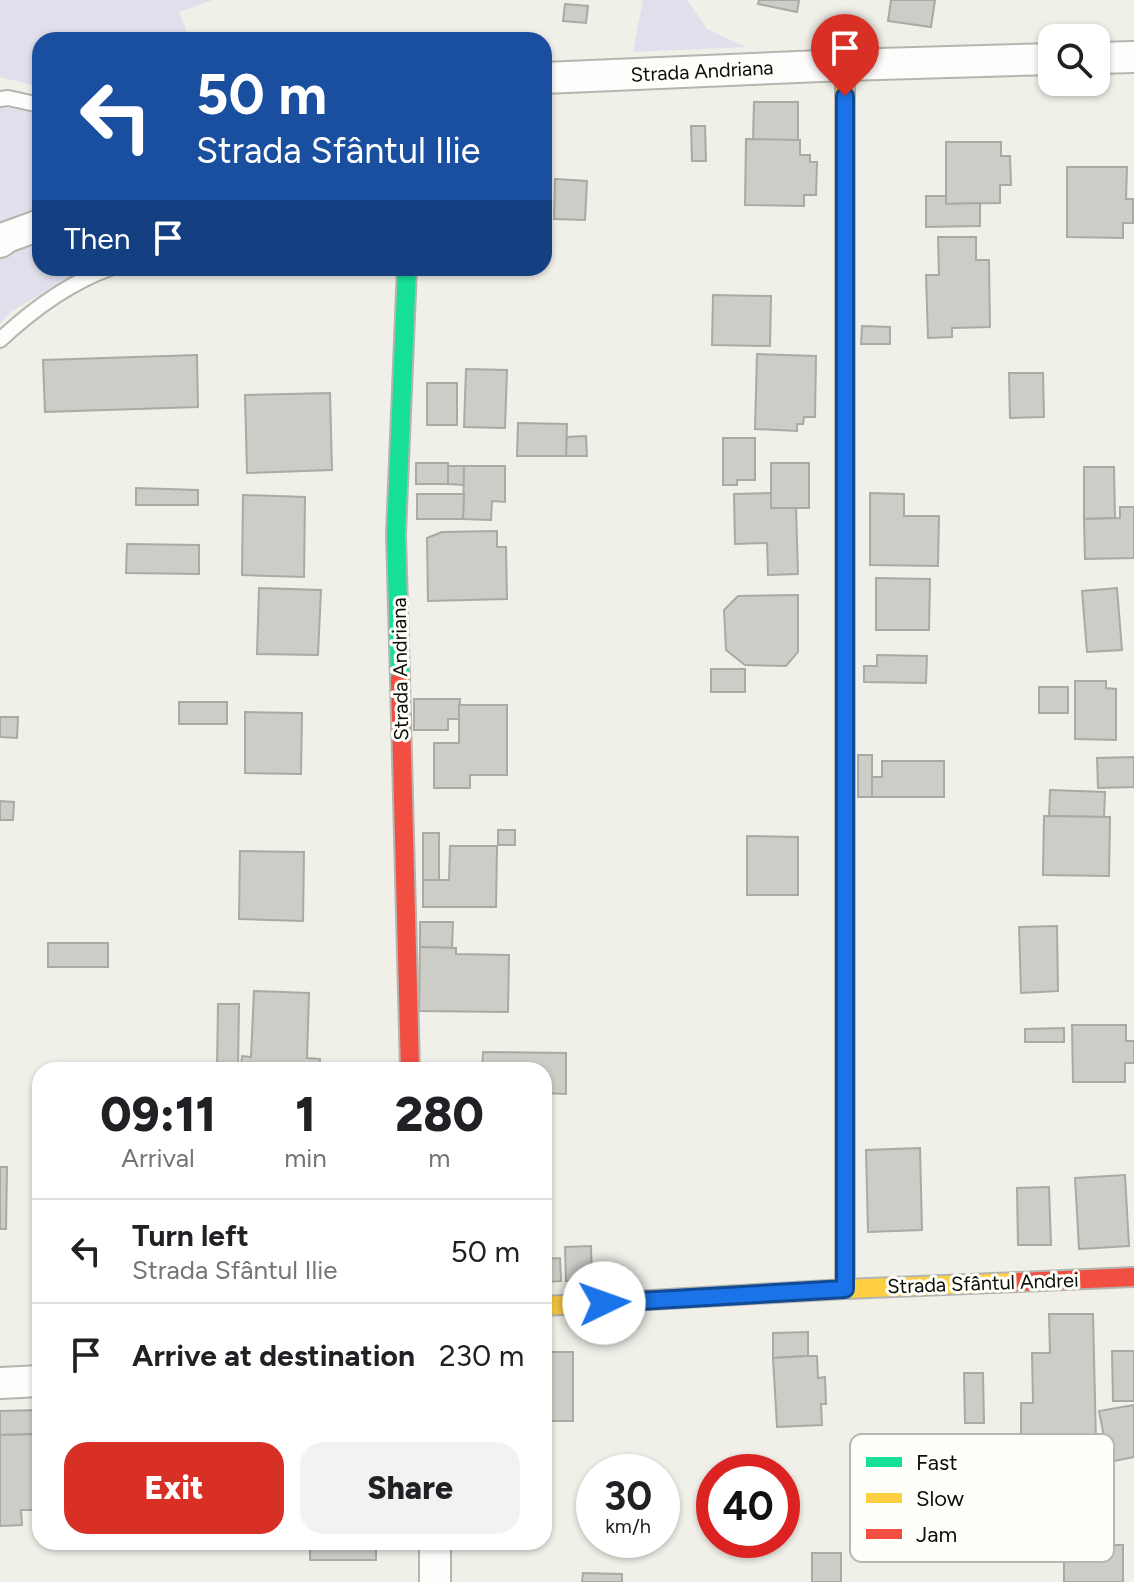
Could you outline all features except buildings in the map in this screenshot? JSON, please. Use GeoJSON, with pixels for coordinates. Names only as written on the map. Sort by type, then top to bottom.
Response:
{"type":"FeatureCollection","features":[{"type":"Feature","properties":{"kind":"street"},"geometry":{"type":"LineString","coordinates":[[1110,58],[1134,57]]}},
{"type":"Feature","properties":{"kind":"street","name":"Strada Andriana"},"geometry":{"type":"LineString","coordinates":[[552,78],[1038,59]]}},
{"type":"Feature","properties":{"kind":"street"},"geometry":{"type":"LineString","coordinates":[[845,65],[845,1289]]}},
{"type":"Feature","properties":{"kind":"street"},"geometry":{"type":"LineString","coordinates":[[0,242],[32,228]]}},
{"type":"Feature","properties":{"kind":"street","name":"Strada Andriana"},"geometry":{"type":"LineString","coordinates":[[407,276],[396,534],[410,1062]]}},
{"type":"Feature","properties":{"kind":"street","name":"Strada Sfântul Andrei"},"geometry":{"type":"LineString","coordinates":[[552,1306],[1134,1277]]}},
{"type":"Feature","properties":{"kind":"street"},"geometry":{"type":"LineString","coordinates":[[0,1383],[32,1381]]}},
{"type":"Feature","properties":{"kind":"street"},"geometry":{"type":"LineString","coordinates":[[435,1550],[435,1582]]}},
{"type":"Feature","properties":{"kind":"lane"},"geometry":{"type":"LineString","coordinates":[[0,99],[32,103]]}},
{"type":"Feature","properties":{"kind":"lane"},"geometry":{"type":"LineString","coordinates":[[0,340],[29,313],[90,276]]}},
{"type":"Feature","properties":{"kind":"shaded area"},"geometry":{"type":"Polygon","coordinates":[[[0,0],[213,0],[179,12],[187,32],[32,32],[32,85],[0,77],[0,0]]]}},
{"type":"Feature","properties":{"kind":"shaded area"},"geometry":{"type":"Polygon","coordinates":[[[643,0],[687,0],[707,29],[746,47],[633,52],[643,0]]]}},
{"type":"Feature","properties":{"kind":"shaded area"},"geometry":{"type":"Polygon","coordinates":[[[0,107],[32,112],[32,219],[0,230],[0,107]]]}},
{"type":"Feature","properties":{"kind":"shaded area"},"geometry":{"type":"Polygon","coordinates":[[[32,239],[32,276],[71,276],[12,311],[0,324],[0,254],[32,239]]]}},
{"type":"Feature","properties":{"kind":"traffic: fast"},"geometry":{"type":"LineString","coordinates":[[400,680],[396,534],[407,276]]}},
{"type":"Feature","properties":{"kind":"traffic: fast"},"geometry":{"type":"LineString","coordinates":[[845,474],[845,1098]]}},
{"type":"Feature","properties":{"kind":"traffic: slow"},"geometry":{"type":"LineString","coordinates":[[845,65],[845,474]]}},
{"type":"Feature","properties":{"kind":"traffic: slow"},"geometry":{"type":"LineString","coordinates":[[845,1098],[845,1289]]}},
{"type":"Feature","properties":{"kind":"traffic: slow"},"geometry":{"type":"LineString","coordinates":[[552,1306],[1018,1282]]}},
{"type":"Feature","properties":{"kind":"traffic: jam"},"geometry":{"type":"LineString","coordinates":[[400,680],[410,1062]]}},
{"type":"Feature","properties":{"kind":"traffic: jam"},"geometry":{"type":"LineString","coordinates":[[1018,1282],[1134,1277]]}},
{"type":"Feature","properties":{"kind":"route"},"geometry":{"type":"LineString","coordinates":[[604,1303],[845,1289],[845,96]]}}]}
